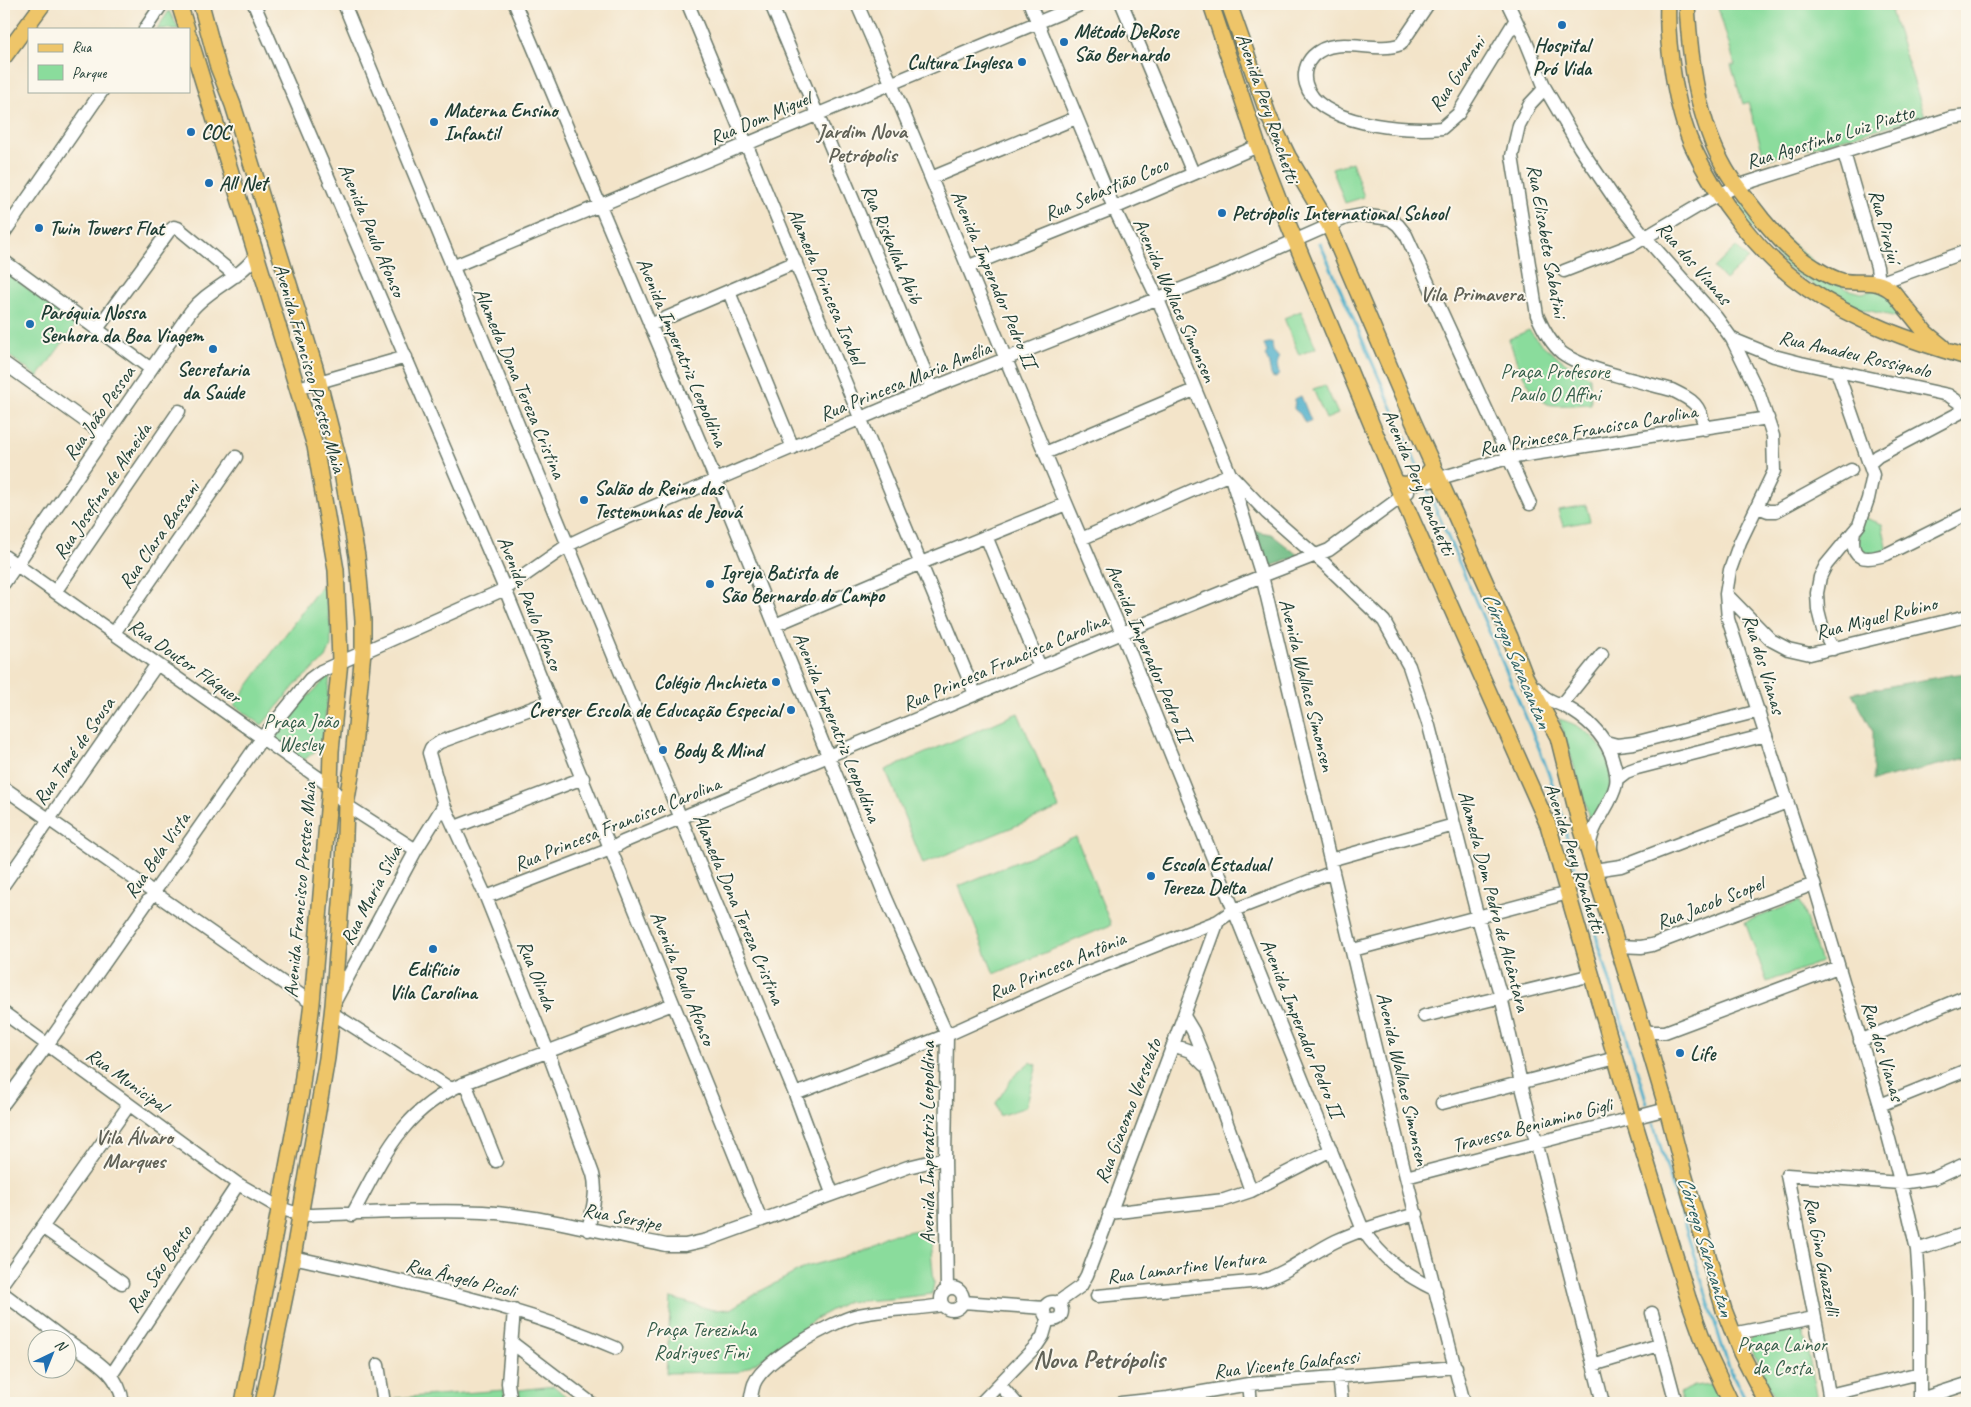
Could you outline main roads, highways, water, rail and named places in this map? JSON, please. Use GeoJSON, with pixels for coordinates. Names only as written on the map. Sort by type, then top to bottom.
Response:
{"type":"FeatureCollection","features":[{"type":"Feature","properties":{"kind":"main road"},"geometry":{"type":"LineString","coordinates":[[4,57],[44,4]]}},
{"type":"Feature","properties":{"kind":"main road"},"geometry":{"type":"LineString","coordinates":[[179,4],[186,28]]}},
{"type":"Feature","properties":{"kind":"main road","name":"Avenida Francisco Prestes Maia"},"geometry":{"type":"LineString","coordinates":[[201,4],[218,67],[233,105],[319,382],[342,473],[357,556],[364,620],[352,769],[346,805],[344,866],[333,1009],[327,1058],[301,1216],[263,1403]]}},
{"type":"Feature","properties":{"kind":"main road","name":"Avenida Pery Ronchetti"},"geometry":{"type":"LineString","coordinates":[[1211,4],[1258,146],[1296,241],[1544,814],[1616,1058],[1638,1117],[1693,1315],[1708,1354],[1731,1403]]}},
{"type":"Feature","properties":{"kind":"main road","name":"Avenida Pery Ronchetti"},"geometry":{"type":"LineString","coordinates":[[1228,4],[1272,124],[1288,156],[1329,225],[1432,475],[1510,637],[1525,676],[1558,737],[1592,864],[1644,1030],[1662,1110],[1684,1174],[1732,1334],[1767,1403]]}},
{"type":"Feature","properties":{"kind":"main road"},"geometry":{"type":"LineString","coordinates":[[1668,4],[1671,59],[1692,145],[1720,194],[1743,226],[1770,258],[1806,288],[1840,308],[1892,333],[1948,352]]}},
{"type":"Feature","properties":{"kind":"main road","name":"Rua Pirajuí"},"geometry":{"type":"LineString","coordinates":[[1687,4],[1692,59],[1705,121],[1726,170],[1737,186],[1772,230],[1791,250],[1812,267],[1841,280],[1864,283],[1879,282],[1893,292],[1926,333],[1948,352],[1967,357]]}},
{"type":"Feature","properties":{"kind":"main road","name":"Avenida Francisco Prestes Maia"},"geometry":{"type":"LineString","coordinates":[[190,33],[195,29],[201,32],[212,60],[218,67]]}},
{"type":"Feature","properties":{"kind":"main road","name":"Avenida Francisco Prestes Maia"},"geometry":{"type":"LineString","coordinates":[[190,37],[315,446],[336,570],[340,661],[331,751],[330,786],[312,1003],[301,1092],[243,1403]]}},
{"type":"Feature","properties":{"kind":"main road"},"geometry":{"type":"LineString","coordinates":[[1892,333],[1902,322],[1905,307]]}},
{"type":"Feature","properties":{"kind":"main road"},"geometry":{"type":"LineString","coordinates":[[1404,488],[1432,475]]}},
{"type":"Feature","properties":{"kind":"water"},"geometry":{"type":"Polygon","coordinates":[[[1272,342],[1273,351],[1279,358],[1277,366],[1279,374],[1276,378],[1272,377],[1265,356],[1267,352],[1264,344],[1272,342]]]}},
{"type":"Feature","properties":{"kind":"water"},"geometry":{"type":"Polygon","coordinates":[[[1301,396],[1311,421],[1305,423],[1300,414],[1294,409],[1295,399],[1301,396]]]}},
{"type":"Feature","properties":{"kind":"waterway","name":"Córrego Saracantan"},"geometry":{"type":"LineString","coordinates":[[1320,243],[1421,474]]}},
{"type":"Feature","properties":{"kind":"waterway","name":"Córrego Saracantan"},"geometry":{"type":"LineString","coordinates":[[1424,482],[1508,675],[1555,791],[1570,850],[1647,1103]]}},
{"type":"Feature","properties":{"kind":"waterway","name":"Córrego Saracantan"},"geometry":{"type":"LineString","coordinates":[[1653,1123],[1728,1365],[1747,1403]]}},
{"type":"Feature","properties":{"kind":"place","name":"Hospital Pró Vida"},"geometry":{"type":"Point","coordinates":[1562,25]}},
{"type":"Feature","properties":{"kind":"place","name":"Método DeRose São Bernardo"},"geometry":{"type":"Point","coordinates":[1064,42]}},
{"type":"Feature","properties":{"kind":"place","name":"Cultura Inglesa"},"geometry":{"type":"Point","coordinates":[1022,62]}},
{"type":"Feature","properties":{"kind":"place","name":"Materna Ensino Infantil"},"geometry":{"type":"Point","coordinates":[434,122]}},
{"type":"Feature","properties":{"kind":"place","name":"COC"},"geometry":{"type":"Point","coordinates":[191,132]}},
{"type":"Feature","properties":{"kind":"place","name":"All Net"},"geometry":{"type":"Point","coordinates":[209,183]}},
{"type":"Feature","properties":{"kind":"place","name":"Petrópolis International School"},"geometry":{"type":"Point","coordinates":[1222,213]}},
{"type":"Feature","properties":{"kind":"place","name":"Twin Towers Flat"},"geometry":{"type":"Point","coordinates":[39,228]}},
{"type":"Feature","properties":{"kind":"place","name":"Paróquia Nossa Senhora da Boa Viagem"},"geometry":{"type":"Point","coordinates":[30,324]}},
{"type":"Feature","properties":{"kind":"place","name":"Secretaria da Saúde"},"geometry":{"type":"Point","coordinates":[213,349]}},
{"type":"Feature","properties":{"kind":"place","name":"Salão do Reino das Testemunhas de Jeová"},"geometry":{"type":"Point","coordinates":[584,500]}},
{"type":"Feature","properties":{"kind":"place","name":"Igreja Batista de São Bernardo do Campo"},"geometry":{"type":"Point","coordinates":[710,584]}},
{"type":"Feature","properties":{"kind":"place","name":"Colégio Anchieta"},"geometry":{"type":"Point","coordinates":[776,682]}},
{"type":"Feature","properties":{"kind":"place","name":"Crerser Escola de Educação Especial"},"geometry":{"type":"Point","coordinates":[791,710]}},
{"type":"Feature","properties":{"kind":"place","name":"Body & Mind"},"geometry":{"type":"Point","coordinates":[663,750]}},
{"type":"Feature","properties":{"kind":"place","name":"Escola Estadual Tereza Delta"},"geometry":{"type":"Point","coordinates":[1151,876]}},
{"type":"Feature","properties":{"kind":"place","name":"Edifício Vila Carolina"},"geometry":{"type":"Point","coordinates":[433,949]}},
{"type":"Feature","properties":{"kind":"place","name":"Life"},"geometry":{"type":"Point","coordinates":[1680,1053]}},
{"type":"Feature","properties":{"kind":"district","name":"Jardim Nova Petrópolis"},"geometry":{"type":"Point","coordinates":[862,143]}},
{"type":"Feature","properties":{"kind":"district","name":"Vila Primavera"},"geometry":{"type":"Point","coordinates":[1472,294]}},
{"type":"Feature","properties":{"kind":"district","name":"Vila Álvaro Marques"},"geometry":{"type":"Point","coordinates":[134,1149]}},
{"type":"Feature","properties":{"kind":"district","name":"Nova Petrópolis"},"geometry":{"type":"Point","coordinates":[1099,1360]}},
{"type":"Feature","properties":{"kind":"park label","name":"Praça Profesore Paulo O Affini"},"geometry":{"type":"Point","coordinates":[1555,382]}},
{"type":"Feature","properties":{"kind":"park label","name":"Praça João Wesley"},"geometry":{"type":"Point","coordinates":[301,732]}},
{"type":"Feature","properties":{"kind":"park label","name":"Praça Terezinha Rodrigues Fini"},"geometry":{"type":"Point","coordinates":[701,1340]}},
{"type":"Feature","properties":{"kind":"park label","name":"Praça Lainor da Costa"},"geometry":{"type":"Point","coordinates":[1782,1356]}}]}
